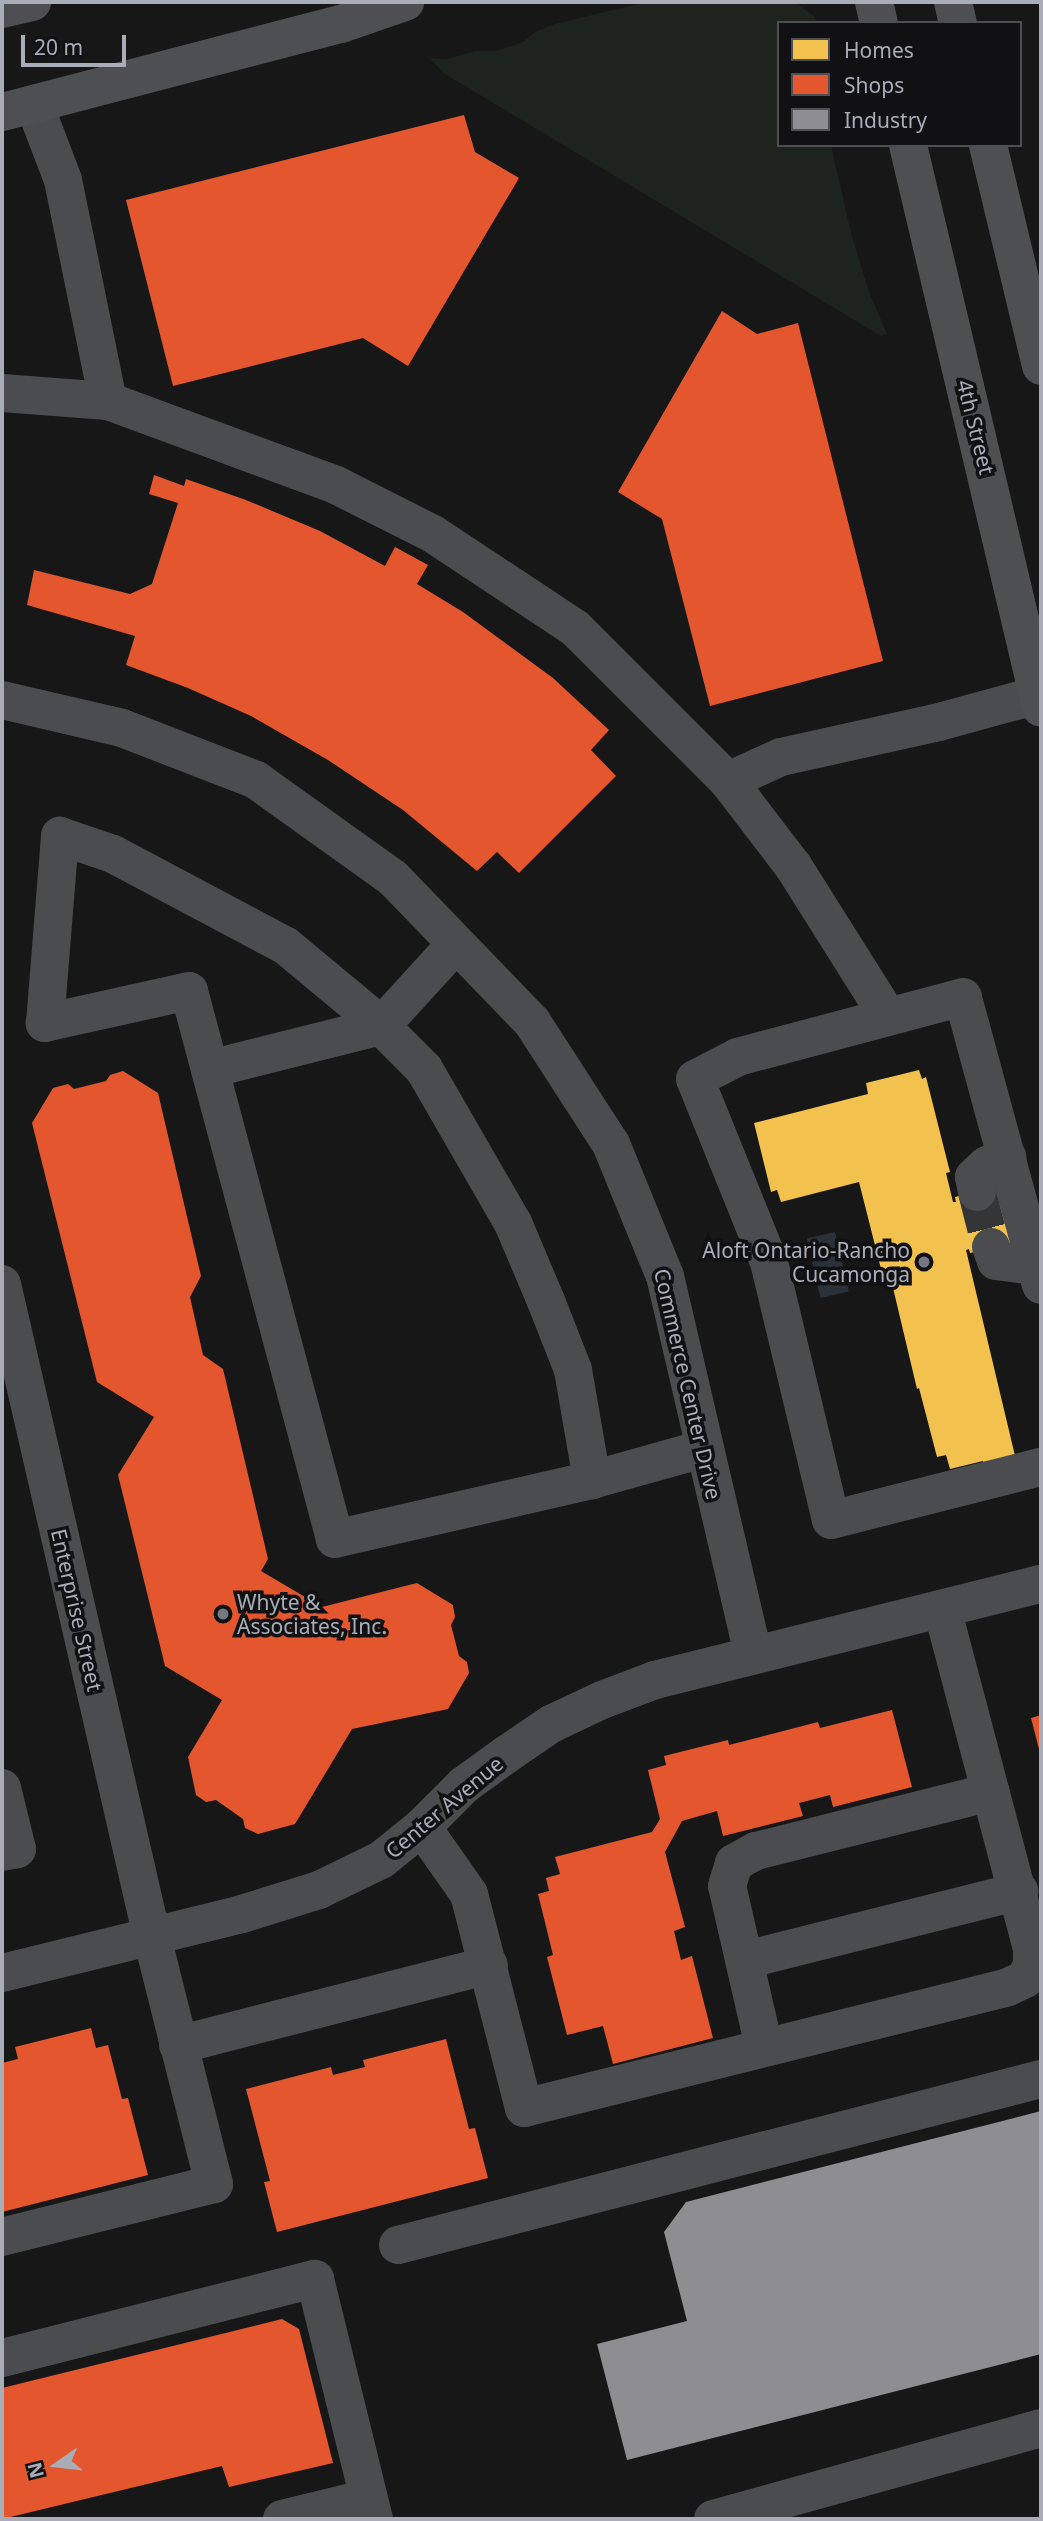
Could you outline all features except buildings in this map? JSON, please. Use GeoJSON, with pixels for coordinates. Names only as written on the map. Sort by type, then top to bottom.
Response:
{"type":"FeatureCollection","features":[{"type":"Feature","properties":{"kind":"main road"},"geometry":{"type":"LineString","coordinates":[[2,9],[32,2]]}},
{"type":"Feature","properties":{"kind":"main road"},"geometry":{"type":"LineString","coordinates":[[18,108],[341,24],[405,2]]}},
{"type":"Feature","properties":{"kind":"main road"},"geometry":{"type":"LineString","coordinates":[[874,2],[879,21]]}},
{"type":"Feature","properties":{"kind":"main road"},"geometry":{"type":"LineString","coordinates":[[953,2],[958,21]]}},
{"type":"Feature","properties":{"kind":"main road","name":"4th Street"},"geometry":{"type":"LineString","coordinates":[[908,147],[1040,702]]}},
{"type":"Feature","properties":{"kind":"main road"},"geometry":{"type":"LineString","coordinates":[[988,147],[1041,366]]}},
{"type":"Feature","properties":{"kind":"street"},"geometry":{"type":"LineString","coordinates":[[18,108],[63,180],[108,401]]}},
{"type":"Feature","properties":{"kind":"street"},"geometry":{"type":"LineString","coordinates":[[2,393],[108,401],[336,485],[433,534],[575,628],[728,781],[781,848],[887,1016]]}},
{"type":"Feature","properties":{"kind":"street","name":"Commerce Center Drive"},"geometry":{"type":"LineString","coordinates":[[2,700],[122,728],[256,780],[393,878],[532,1022],[611,1144],[665,1276],[703,1449],[753,1655]]}},
{"type":"Feature","properties":{"kind":"street"},"geometry":{"type":"LineString","coordinates":[[728,781],[782,757],[1040,702]]}},
{"type":"Feature","properties":{"kind":"street"},"geometry":{"type":"LineString","coordinates":[[592,1480],[573,1370],[513,1223],[424,1069],[381,1026],[286,946],[113,854],[60,836],[45,1023],[189,991],[335,1539],[592,1480],[703,1449]]}},
{"type":"Feature","properties":{"kind":"street"},"geometry":{"type":"LineString","coordinates":[[210,1069],[381,1026],[456,944]]}},
{"type":"Feature","properties":{"kind":"street"},"geometry":{"type":"LineString","coordinates":[[1039,1276],[963,997],[738,1057],[695,1079],[769,1262],[831,1520],[1041,1466]]}},
{"type":"Feature","properties":{"kind":"street"},"geometry":{"type":"LineString","coordinates":[[977,1192],[974,1177],[987,1165],[1007,1157]]}},
{"type":"Feature","properties":{"kind":"street"},"geometry":{"type":"LineString","coordinates":[[991,1247],[996,1261],[1039,1276]]}},
{"type":"Feature","properties":{"kind":"street","name":"Enterprise Street"},"geometry":{"type":"LineString","coordinates":[[2,1284],[7,1325],[178,2045],[214,2184],[2,2237]]}},
{"type":"Feature","properties":{"kind":"street","name":"Center Avenue"},"geometry":{"type":"LineString","coordinates":[[2,1973],[152,1937],[319,1890],[381,1860],[422,1827],[464,1785],[551,1724],[602,1700],[655,1680],[1041,1584]]}},
{"type":"Feature","properties":{"kind":"street"},"geometry":{"type":"LineString","coordinates":[[422,1827],[469,1894],[524,2108],[1008,1987],[1025,1979],[1032,1965],[1032,1949],[1019,1891],[942,1609]]}},
{"type":"Feature","properties":{"kind":"street"},"geometry":{"type":"LineString","coordinates":[[2,1788],[17,1849],[2,1852]]}},
{"type":"Feature","properties":{"kind":"street"},"geometry":{"type":"LineString","coordinates":[[764,2047],[727,1886],[734,1863],[756,1851],[991,1792]]}},
{"type":"Feature","properties":{"kind":"street"},"geometry":{"type":"LineString","coordinates":[[745,1960],[1019,1891]]}},
{"type":"Feature","properties":{"kind":"street"},"geometry":{"type":"LineString","coordinates":[[178,2045],[489,1965]]}},
{"type":"Feature","properties":{"kind":"street"},"geometry":{"type":"LineString","coordinates":[[398,2245],[1041,2080]]}},
{"type":"Feature","properties":{"kind":"street"},"geometry":{"type":"LineString","coordinates":[[2,2358],[315,2279],[371,2509],[282,2519]]}},
{"type":"Feature","properties":{"kind":"street"},"geometry":{"type":"LineString","coordinates":[[713,2519],[1041,2428]]}},
{"type":"Feature","properties":{"kind":"shaded area"},"geometry":{"type":"Polygon","coordinates":[[[647,2],[795,2],[815,17],[816,21],[777,21],[777,147],[831,147],[851,233],[869,292],[887,334],[881,336],[445,74],[429,58],[448,59],[475,51],[497,51],[523,42],[537,31],[555,24],[647,2]]]}},
{"type":"Feature","properties":{"kind":"shaded area"},"geometry":{"type":"Polygon","coordinates":[[[835,1232],[849,1291],[820,1298],[807,1239],[835,1232]]]}},
{"type":"Feature","properties":{"kind":"tunnel"},"geometry":{"type":"LineString","coordinates":[[977,1192],[991,1247]]}},
{"type":"Feature","properties":{"kind":"place","name":"Aloft Ontario-Rancho Cucamonga"},"geometry":{"type":"Point","coordinates":[924,1262]}},
{"type":"Feature","properties":{"kind":"place","name":"Whyte & Associates, Inc."},"geometry":{"type":"Point","coordinates":[223,1614]}}]}
